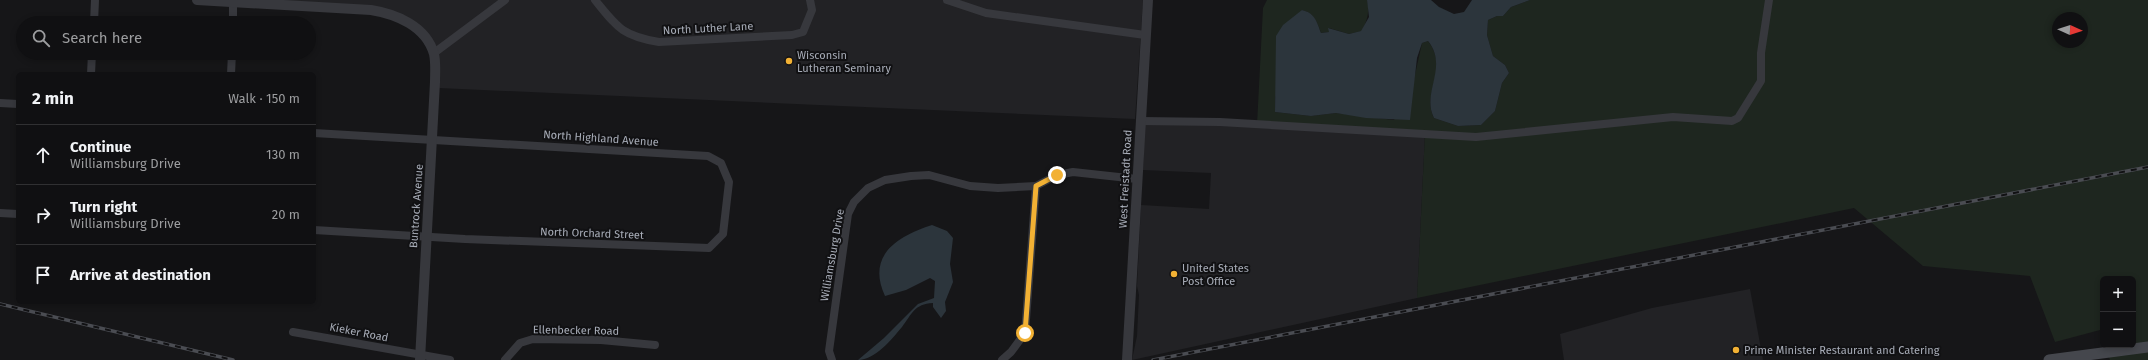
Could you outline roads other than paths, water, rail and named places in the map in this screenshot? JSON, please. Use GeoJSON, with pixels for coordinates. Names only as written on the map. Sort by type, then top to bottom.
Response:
{"type":"FeatureCollection","features":[{"type":"Feature","properties":{"kind":"main road"},"geometry":{"type":"LineString","coordinates":[[2050,360],[2115,350],[2148,347]]}},
{"type":"Feature","properties":{"kind":"street"},"geometry":{"type":"LineString","coordinates":[[95,16],[96,0]]}},
{"type":"Feature","properties":{"kind":"street"},"geometry":{"type":"LineString","coordinates":[[197,0],[371,10],[389,13],[420,31],[434,53],[505,0]]}},
{"type":"Feature","properties":{"kind":"street","name":"North Luther Lane"},"geometry":{"type":"LineString","coordinates":[[595,0],[618,29],[642,39],[659,42],[792,35],[803,32],[812,10],[810,0]]}},
{"type":"Feature","properties":{"kind":"street"},"geometry":{"type":"LineString","coordinates":[[947,0],[986,13],[1146,35]]}},
{"type":"Feature","properties":{"kind":"street","name":"West Freistadt Road"},"geometry":{"type":"LineString","coordinates":[[1127,360],[1148,0]]}},
{"type":"Feature","properties":{"kind":"street"},"geometry":{"type":"LineString","coordinates":[[1141,122],[1220,122],[1476,137],[1673,117],[1732,121],[1738,118],[1761,81],[1761,53],[1769,0]]}},
{"type":"Feature","properties":{"kind":"street"},"geometry":{"type":"LineString","coordinates":[[233,2],[233,16]]}},
{"type":"Feature","properties":{"kind":"street","name":"Buntrock Avenue"},"geometry":{"type":"LineString","coordinates":[[420,357],[426,236],[433,139],[435,82],[434,53]]}},
{"type":"Feature","properties":{"kind":"street"},"geometry":{"type":"LineString","coordinates":[[91,72],[92,60]]}},
{"type":"Feature","properties":{"kind":"street"},"geometry":{"type":"LineString","coordinates":[[231,72],[232,60]]}},
{"type":"Feature","properties":{"kind":"street"},"geometry":{"type":"LineString","coordinates":[[0,103],[16,104]]}},
{"type":"Feature","properties":{"kind":"street","name":"North Highland Avenue"},"geometry":{"type":"LineString","coordinates":[[316,133],[708,156],[721,163],[729,182],[727,206]]}},
{"type":"Feature","properties":{"kind":"street","name":"Williamsburg Drive"},"geometry":{"type":"LineString","coordinates":[[832,360],[829,351],[831,331],[848,214],[854,202],[868,188],[885,180],[929,175],[948,178],[970,186],[987,188],[1036,186],[1057,175],[1073,172],[1137,179]]}},
{"type":"Feature","properties":{"kind":"street"},"geometry":{"type":"LineString","coordinates":[[1002,360],[1011,352],[1025,333],[1036,186]]}},
{"type":"Feature","properties":{"kind":"street","name":"North Orchard Street"},"geometry":{"type":"LineString","coordinates":[[316,230],[708,248],[723,234],[727,206]]}},
{"type":"Feature","properties":{"kind":"street"},"geometry":{"type":"LineString","coordinates":[[0,213],[16,214]]}},
{"type":"Feature","properties":{"kind":"street","name":"Kieker Road"},"geometry":{"type":"LineString","coordinates":[[293,332],[420,357]]}},
{"type":"Feature","properties":{"kind":"street","name":"Ellenbecker Road"},"geometry":{"type":"LineString","coordinates":[[505,360],[520,343],[533,339],[600,340],[655,345]]}},
{"type":"Feature","properties":{"kind":"street"},"geometry":{"type":"LineString","coordinates":[[420,357],[450,360]]}},
{"type":"Feature","properties":{"kind":"railway"},"geometry":{"type":"LineString","coordinates":[[1153,360],[2148,167]]}},
{"type":"Feature","properties":{"kind":"railway"},"geometry":{"type":"LineString","coordinates":[[0,304],[233,360]]}},
{"type":"Feature","properties":{"kind":"place","name":"Wisconsin Lutheran Seminary"},"geometry":{"type":"Point","coordinates":[789,61]}},
{"type":"Feature","properties":{"kind":"place","name":"United States Post Office"},"geometry":{"type":"Point","coordinates":[1174,274]}},
{"type":"Feature","properties":{"kind":"place","name":"Prime Minister Restaurant and Catering"},"geometry":{"type":"Point","coordinates":[1736,350]}}]}
